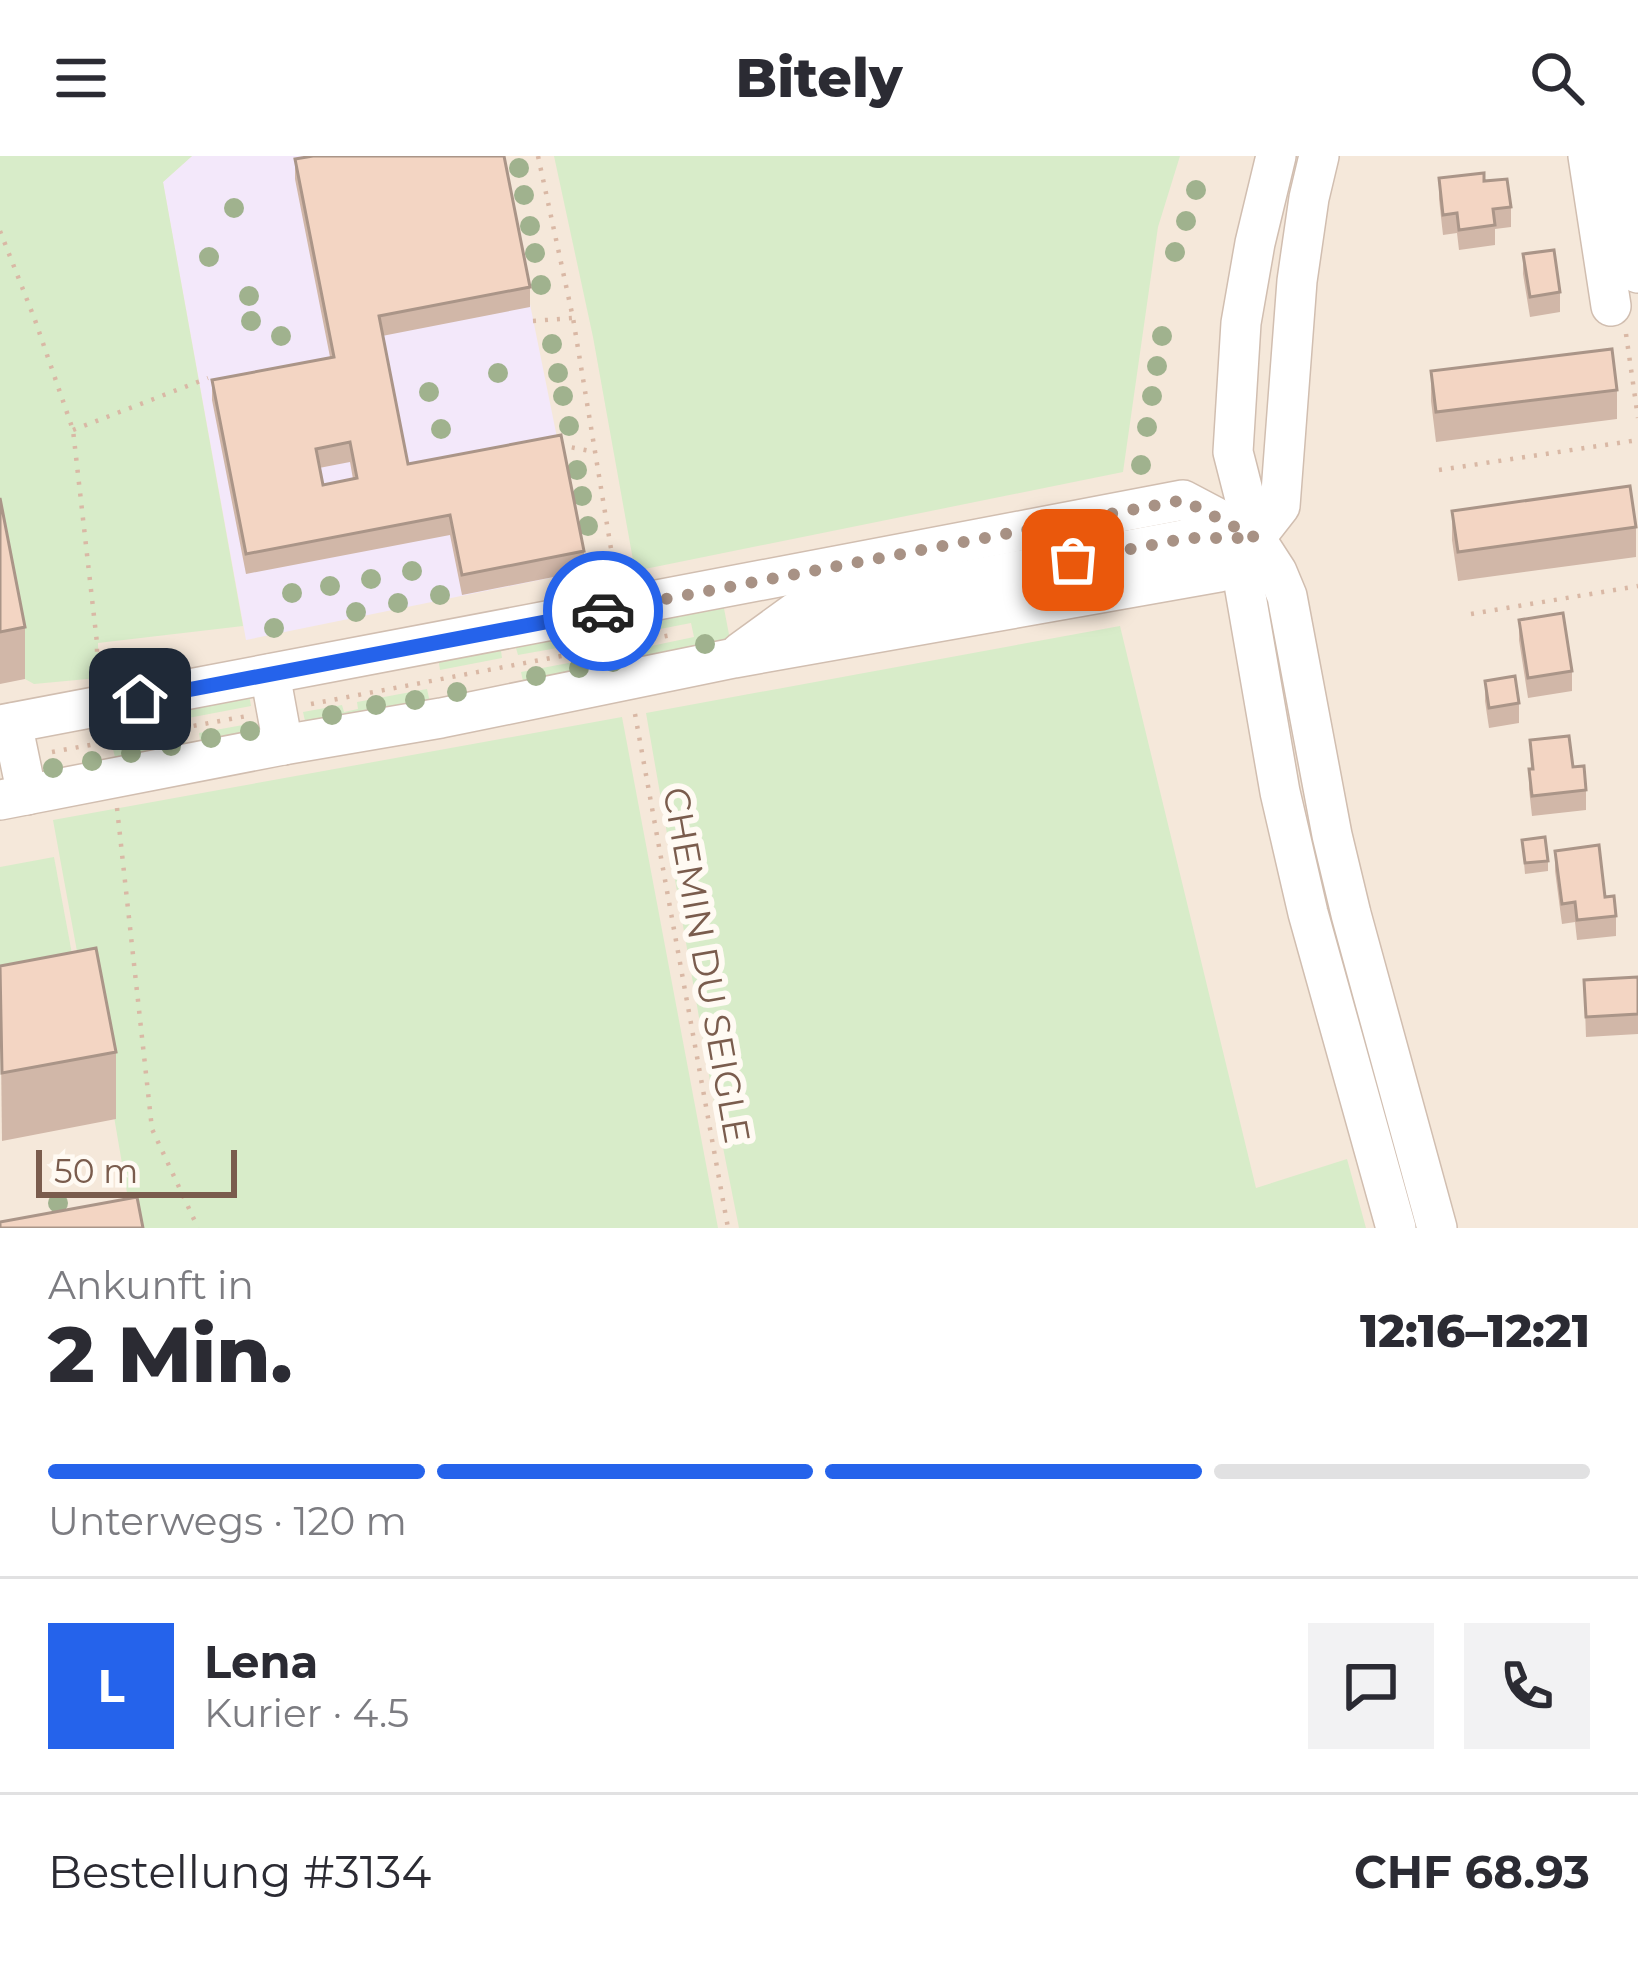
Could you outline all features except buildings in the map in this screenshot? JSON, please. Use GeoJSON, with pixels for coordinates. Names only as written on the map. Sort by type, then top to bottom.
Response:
{"type":"FeatureCollection","features":[{"type":"Feature","properties":{"kind":"street"},"geometry":{"type":"LineString","coordinates":[[1276,156],[1241,322],[1233,452],[1256,538],[1287,596],[1346,894],[1437,1228]]}},
{"type":"Feature","properties":{"kind":"street"},"geometry":{"type":"LineString","coordinates":[[1319,156],[1297,281],[1280,506],[1256,538],[1244,584],[1280,792],[1308,914],[1396,1228]]}},
{"type":"Feature","properties":{"kind":"street"},"geometry":{"type":"LineString","coordinates":[[1588,156],[1611,306]]}},
{"type":"Feature","properties":{"kind":"street"},"geometry":{"type":"LineString","coordinates":[[1621,156],[1638,273]]}},
{"type":"Feature","properties":{"kind":"street"},"geometry":{"type":"LineString","coordinates":[[12,760],[276,710],[732,588],[1183,500],[1256,538]]}},
{"type":"Feature","properties":{"kind":"street"},"geometry":{"type":"LineString","coordinates":[[12,760],[276,710],[441,718],[745,649],[796,611],[1188,538],[1256,538]]}},
{"type":"Feature","properties":{"kind":"street"},"geometry":{"type":"LineString","coordinates":[[732,588],[748,598],[745,649]]}},
{"type":"Feature","properties":{"kind":"path"},"geometry":{"type":"LineString","coordinates":[[538,156],[573,318],[615,574]]}},
{"type":"Feature","properties":{"kind":"path"},"geometry":{"type":"LineString","coordinates":[[0,231],[74,430],[98,678]]}},
{"type":"Feature","properties":{"kind":"path"},"geometry":{"type":"LineString","coordinates":[[1611,306],[1624,326],[1638,418]]}},
{"type":"Feature","properties":{"kind":"path"},"geometry":{"type":"LineString","coordinates":[[533,321],[573,318]]}},
{"type":"Feature","properties":{"kind":"path"},"geometry":{"type":"LineString","coordinates":[[74,430],[208,378]]}},
{"type":"Feature","properties":{"kind":"path"},"geometry":{"type":"LineString","coordinates":[[1439,470],[1638,440]]}},
{"type":"Feature","properties":{"kind":"path"},"geometry":{"type":"LineString","coordinates":[[559,444],[595,452]]}},
{"type":"Feature","properties":{"kind":"path"},"geometry":{"type":"LineString","coordinates":[[1471,614],[1638,586]]}},
{"type":"Feature","properties":{"kind":"path"},"geometry":{"type":"LineString","coordinates":[[12,760],[688,631]]}},
{"type":"Feature","properties":{"kind":"path","name":"CHEMIN DU SEIGLE"},"geometry":{"type":"LineString","coordinates":[[635,712],[728,1228]]}},
{"type":"Feature","properties":{"kind":"path"},"geometry":{"type":"LineString","coordinates":[[116,808],[152,1129],[198,1228]]}},
{"type":"Feature","properties":{"kind":"shaded area"},"geometry":{"type":"Polygon","coordinates":[[[0,156],[1638,156],[1638,1228],[0,1228],[0,156]]]}},
{"type":"Feature","properties":{"kind":"shaded area"},"geometry":{"type":"Polygon","coordinates":[[[192,156],[500,156],[584,571],[246,640],[163,182],[192,156]]]}},
{"type":"Feature","properties":{"kind":"green space"},"geometry":{"type":"Polygon","coordinates":[[[0,156],[192,156],[163,182],[243,626],[98,643],[98,678],[34,684],[25,679],[0,550],[0,156]]]}},
{"type":"Feature","properties":{"kind":"green space"},"geometry":{"type":"Polygon","coordinates":[[[554,156],[1180,156],[1158,227],[1123,472],[635,571],[593,337],[554,156]]]}},
{"type":"Feature","properties":{"kind":"green space"},"geometry":{"type":"Polygon","coordinates":[[[722,598],[732,650],[635,668],[632,650],[694,637],[691,623],[629,635],[625,616],[722,598]]]}},
{"type":"Feature","properties":{"kind":"green space"},"geometry":{"type":"Polygon","coordinates":[[[610,620],[613,638],[518,655],[516,648],[501,651],[502,658],[440,670],[437,651],[610,620]]]}},
{"type":"Feature","properties":{"kind":"green space"},"geometry":{"type":"Polygon","coordinates":[[[1120,626],[1256,1188],[1347,1159],[1366,1228],[739,1228],[646,713],[1120,626]]]}},
{"type":"Feature","properties":{"kind":"green space"},"geometry":{"type":"Polygon","coordinates":[[[616,654],[619,672],[525,690],[521,672],[616,654]]]}},
{"type":"Feature","properties":{"kind":"green space"},"geometry":{"type":"Polygon","coordinates":[[[248,688],[251,706],[110,733],[107,714],[248,688]]]}},
{"type":"Feature","properties":{"kind":"green space"},"geometry":{"type":"Polygon","coordinates":[[[427,689],[431,707],[307,730],[303,712],[342,705],[344,712],[358,709],[357,702],[427,689]]]}},
{"type":"Feature","properties":{"kind":"green space"},"geometry":{"type":"Polygon","coordinates":[[[622,717],[718,1228],[133,1228],[97,1017],[89,1017],[53,820],[622,717]]]}},
{"type":"Feature","properties":{"kind":"green space"},"geometry":{"type":"Polygon","coordinates":[[[254,723],[257,740],[117,766],[113,749],[184,736],[186,743],[200,740],[199,733],[254,723]]]}},
{"type":"Feature","properties":{"kind":"green space"},"geometry":{"type":"Polygon","coordinates":[[[54,857],[80,997],[0,1011],[0,867],[54,857]]]}},
{"type":"Feature","properties":{"kind":"way so far"},"geometry":{"type":"LineString","coordinates":[[603,611],[1183,500],[1256,538],[1188,538],[1073,560]]}},
{"type":"Feature","properties":{"kind":"route"},"geometry":{"type":"LineString","coordinates":[[140,699],[603,611]]}}]}
